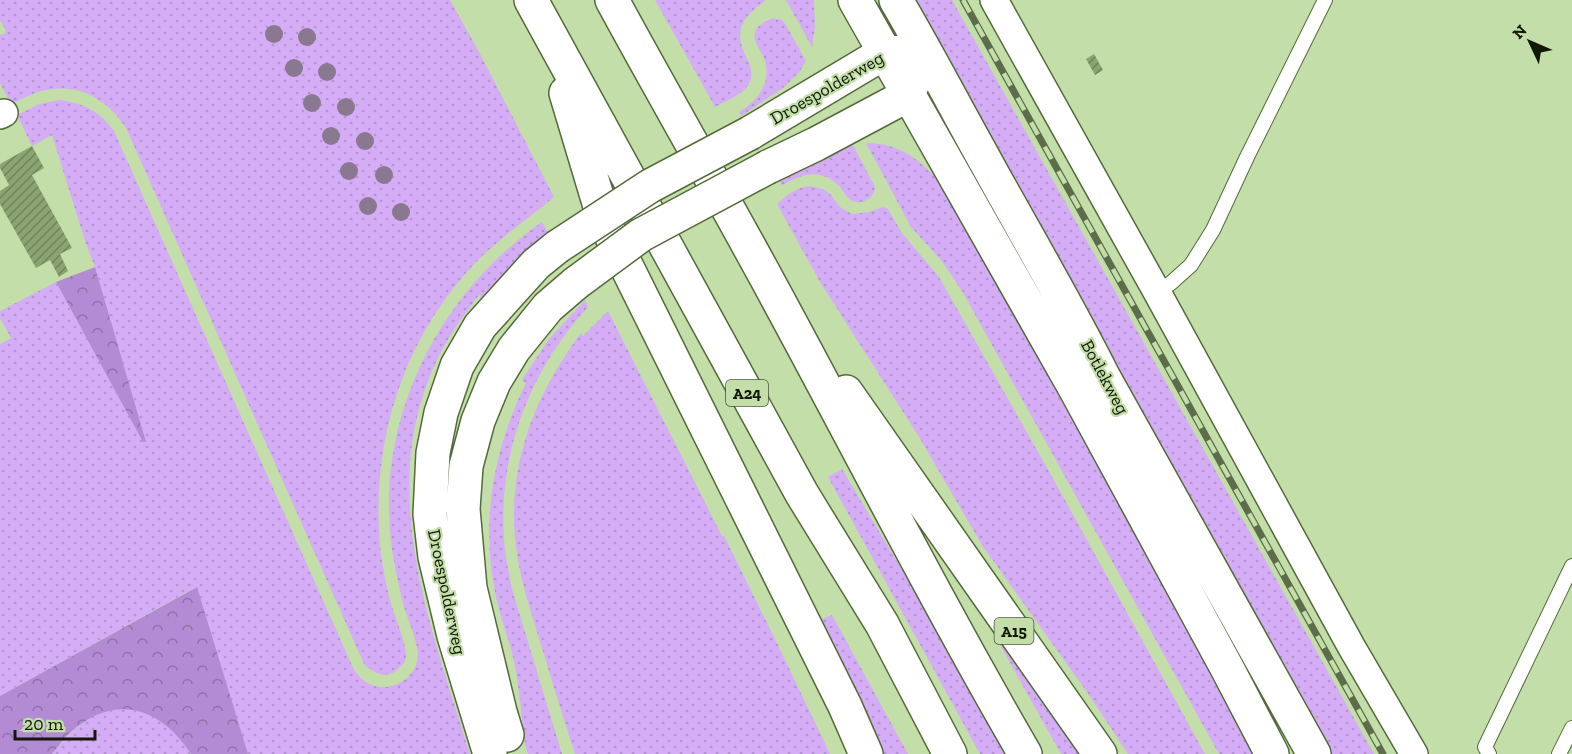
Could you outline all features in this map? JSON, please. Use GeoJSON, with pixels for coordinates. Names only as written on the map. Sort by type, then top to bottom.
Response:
{"type":"FeatureCollection","features":[{"type":"Feature","properties":{"kind":"main road","name":"A24"},"geometry":{"type":"LineString","coordinates":[[531,0],[802,494],[887,634],[950,754]]}},
{"type":"Feature","properties":{"kind":"main road"},"geometry":{"type":"LineString","coordinates":[[612,0],[767,280],[984,684],[1025,754]]}},
{"type":"Feature","properties":{"kind":"main road","name":"Botlekweg"},"geometry":{"type":"LineString","coordinates":[[855,0],[1076,390],[1272,754]]}},
{"type":"Feature","properties":{"kind":"main road","name":"Botlekweg"},"geometry":{"type":"LineString","coordinates":[[896,0],[1314,754]]}},
{"type":"Feature","properties":{"kind":"main road","name":"A24"},"geometry":{"type":"LineString","coordinates":[[548,30],[605,223],[846,706],[866,754]]}},
{"type":"Feature","properties":{"kind":"main road"},"geometry":{"type":"LineString","coordinates":[[908,95],[926,51]]}},
{"type":"Feature","properties":{"kind":"main road","name":"Droespolderweg"},"geometry":{"type":"LineString","coordinates":[[490,754],[454,636],[435,557],[430,514],[433,453],[441,413],[457,366],[480,326],[536,264],[557,247],[650,186],[750,133],[884,53],[926,51]]}},
{"type":"Feature","properties":{"kind":"main road","name":"Droespolderweg"},"geometry":{"type":"LineString","coordinates":[[513,754],[500,712],[470,588],[463,509],[465,466],[478,421],[494,382],[514,349],[548,307],[576,283],[641,235],[908,95]]}},
{"type":"Feature","properties":{"kind":"main road","name":"A15"},"geometry":{"type":"LineString","coordinates":[[767,280],[1100,754]]}},
{"type":"Feature","properties":{"kind":"street"},"geometry":{"type":"LineString","coordinates":[[994,0],[1351,646],[1414,754]]}},
{"type":"Feature","properties":{"kind":"lane"},"geometry":{"type":"LineString","coordinates":[[1157,292],[1191,265],[1213,230],[1325,0]]}},
{"type":"Feature","properties":{"kind":"lane"},"geometry":{"type":"LineString","coordinates":[[1489,754],[1485,747],[1572,566]]}},
{"type":"Feature","properties":{"kind":"lane"},"geometry":{"type":"LineString","coordinates":[[1559,754],[1572,728]]}},
{"type":"Feature","properties":{"kind":"shaded area"},"geometry":{"type":"Polygon","coordinates":[[[0,0],[450,0],[554,197],[486,252],[451,291],[429,323],[411,357],[397,393],[387,430],[381,468],[379,506],[380,546],[384,575],[406,652],[402,666],[395,672],[381,674],[372,671],[364,664],[126,128],[111,109],[102,102],[70,89],[58,88],[42,91],[11,104],[0,83],[0,35],[6,31],[0,20],[0,0]]]}},
{"type":"Feature","properties":{"kind":"shaded area"},"geometry":{"type":"Polygon","coordinates":[[[655,0],[766,0],[745,19],[740,32],[751,73],[750,82],[744,90],[715,107],[655,0]]]}},
{"type":"Feature","properties":{"kind":"shaded area"},"geometry":{"type":"Polygon","coordinates":[[[786,0],[814,0],[815,27],[812,47],[786,0]]]}},
{"type":"Feature","properties":{"kind":"shaded area"},"geometry":{"type":"Polygon","coordinates":[[[903,0],[952,0],[1374,754],[1326,754],[903,0]]]}},
{"type":"Feature","properties":{"kind":"shaded area"},"geometry":{"type":"Polygon","coordinates":[[[773,18],[782,20],[786,25],[806,61],[798,74],[783,88],[741,116],[739,112],[758,96],[767,75],[764,58],[754,35],[760,25],[773,18]]]}},
{"type":"Feature","properties":{"kind":"shaded area"},"geometry":{"type":"Polygon","coordinates":[[[59,100],[91,109],[114,131],[354,670],[372,685],[387,687],[402,682],[413,671],[418,655],[396,571],[389,501],[393,454],[404,409],[421,365],[444,324],[472,286],[505,252],[542,222],[550,236],[485,301],[479,295],[446,343],[437,360],[419,409],[411,458],[410,508],[416,558],[426,607],[470,754],[248,754],[196,587],[0,696],[0,344],[11,338],[0,318],[0,311],[56,282],[143,441],[95,267],[52,135],[32,146],[17,115],[39,104],[59,100]]]}},
{"type":"Feature","properties":{"kind":"shaded area"},"geometry":{"type":"Polygon","coordinates":[[[866,143],[879,144],[902,151],[922,164],[948,191],[1266,754],[1219,754],[962,291],[941,260],[911,227],[866,143]]]}},
{"type":"Feature","properties":{"kind":"shaded area"},"geometry":{"type":"Polygon","coordinates":[[[853,145],[875,187],[866,201],[852,201],[832,180],[818,174],[804,175],[782,185],[780,181],[841,148],[853,145]]]}},
{"type":"Feature","properties":{"kind":"shaded area"},"geometry":{"type":"Polygon","coordinates":[[[810,186],[823,189],[840,207],[852,214],[883,207],[888,209],[902,233],[939,277],[1205,754],[1128,754],[1089,695],[982,545],[919,437],[820,282],[777,204],[792,192],[810,186]]]}},
{"type":"Feature","properties":{"kind":"shaded area"},"geometry":{"type":"Polygon","coordinates":[[[585,300],[588,307],[567,332],[534,385],[522,414],[506,475],[504,539],[512,589],[562,754],[528,754],[514,662],[498,606],[491,569],[489,542],[493,487],[505,434],[526,383],[522,380],[549,339],[585,300]]]}},
{"type":"Feature","properties":{"kind":"shaded area"},"geometry":{"type":"Polygon","coordinates":[[[608,311],[724,536],[830,754],[575,754],[520,572],[514,517],[515,489],[527,434],[550,382],[581,333],[583,336],[608,311]]]}},
{"type":"Feature","properties":{"kind":"shaded area"},"geometry":{"type":"Polygon","coordinates":[[[842,469],[908,580],[1006,754],[980,754],[828,477],[842,469]]]}},
{"type":"Feature","properties":{"kind":"shaded area"},"geometry":{"type":"Polygon","coordinates":[[[962,577],[1088,754],[1061,754],[962,577]]]}},
{"type":"Feature","properties":{"kind":"shaded area"},"geometry":{"type":"Polygon","coordinates":[[[832,615],[908,754],[884,754],[820,620],[832,615]]]}},
{"type":"Feature","properties":{"kind":"shaded area"},"geometry":{"type":"Polygon","coordinates":[[[123,708],[145,713],[163,722],[185,744],[191,754],[52,754],[69,735],[96,714],[123,708]]]}},
{"type":"Feature","properties":{"kind":"green space"},"geometry":{"type":"Polygon","coordinates":[[[95,267],[146,442],[143,442],[56,282],[95,267]]]}},
{"type":"Feature","properties":{"kind":"green space"},"geometry":{"type":"Polygon","coordinates":[[[197,587],[248,754],[191,754],[166,725],[136,710],[120,709],[103,712],[87,720],[67,735],[52,754],[0,754],[0,696],[197,587]]]}},
{"type":"Feature","properties":{"kind":"building"},"geometry":{"type":"Polygon","coordinates":[[[1094,54],[1103,70],[1095,75],[1086,59],[1094,54]]]}},
{"type":"Feature","properties":{"kind":"building"},"geometry":{"type":"Polygon","coordinates":[[[32,146],[44,168],[32,175],[72,248],[60,254],[68,271],[59,277],[50,260],[36,268],[0,204],[0,191],[9,185],[0,164],[32,146]]]}},
{"type":"Feature","properties":{"kind":"railway"},"geometry":{"type":"LineString","coordinates":[[963,0],[1383,754]]}}]}
